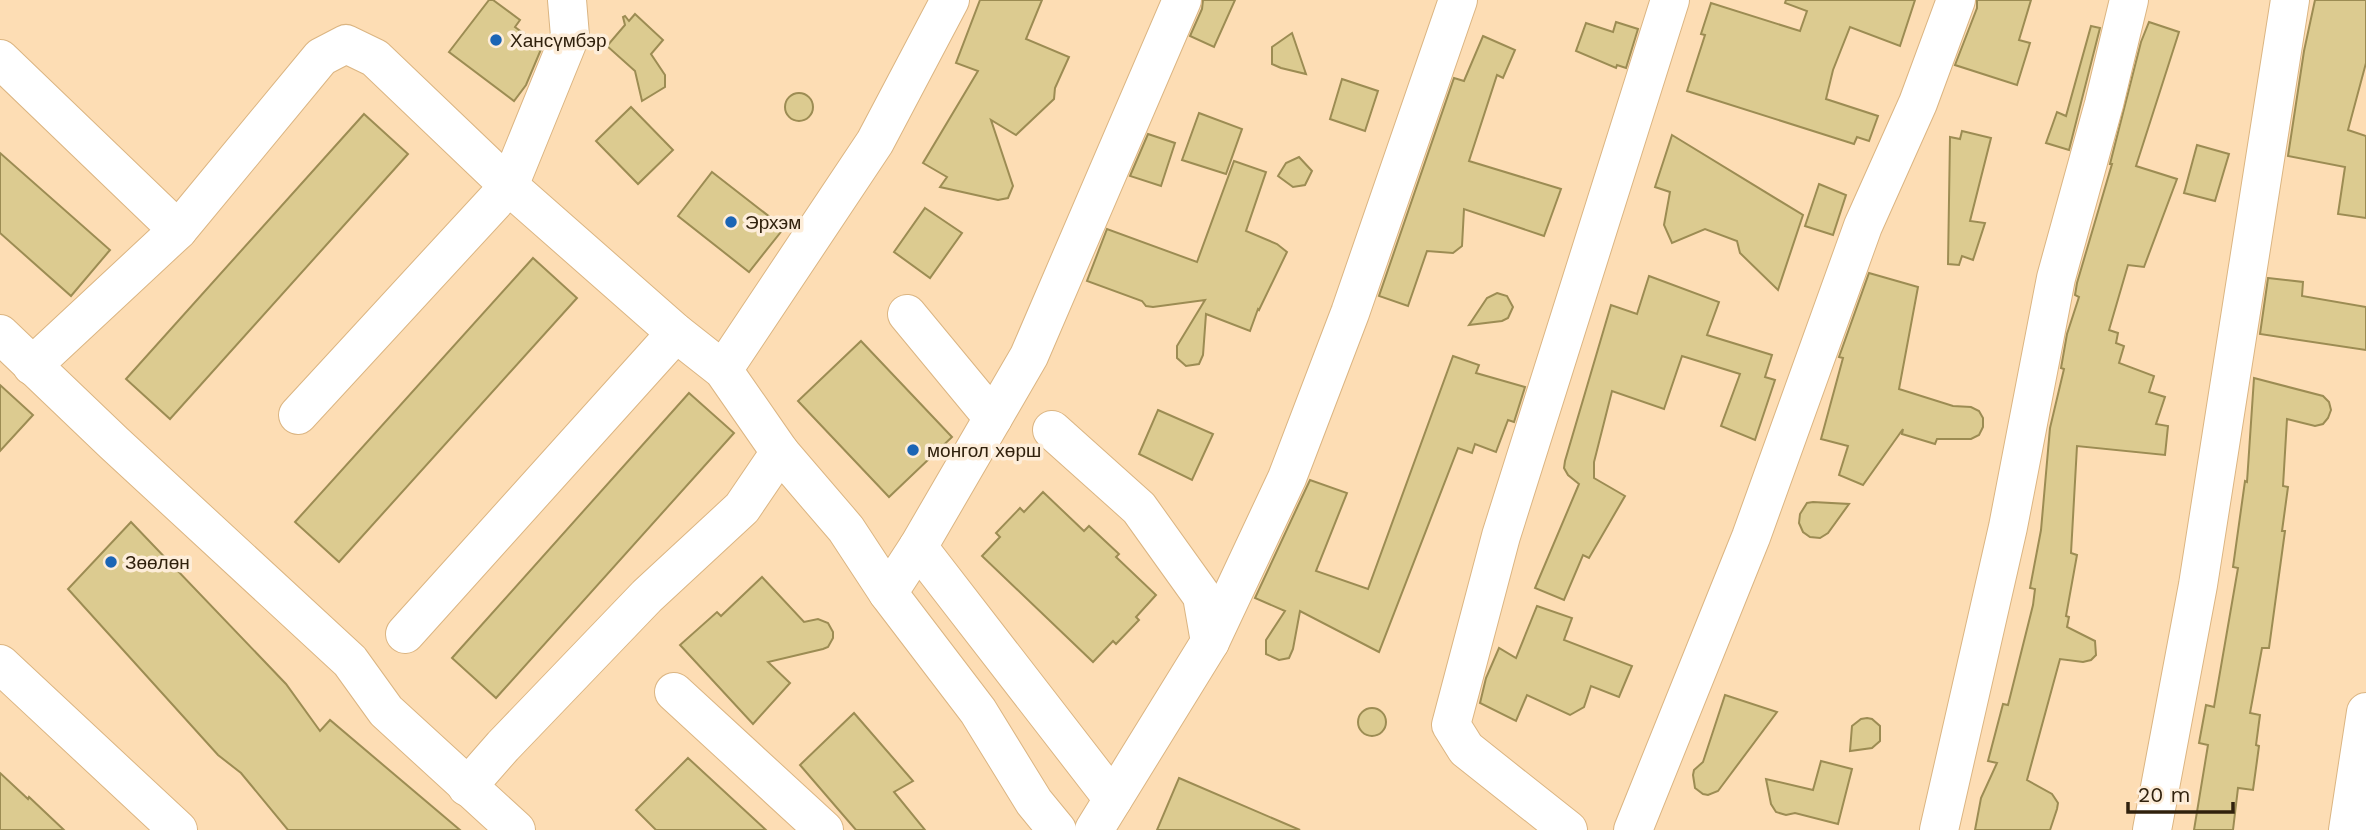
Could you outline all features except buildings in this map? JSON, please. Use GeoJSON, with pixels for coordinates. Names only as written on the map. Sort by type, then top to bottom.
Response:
{"type":"FeatureCollection","features":[{"type":"Feature","properties":{"kind":"street"},"geometry":{"type":"LineString","coordinates":[[298,415],[509,186],[568,18],[597,0]]}},
{"type":"Feature","properties":{"kind":"street"},"geometry":{"type":"LineString","coordinates":[[723,370],[875,142],[950,0]]}},
{"type":"Feature","properties":{"kind":"street"},"geometry":{"type":"LineString","coordinates":[[888,593],[918,547],[1029,356],[1182,0]]}},
{"type":"Feature","properties":{"kind":"street"},"geometry":{"type":"LineString","coordinates":[[918,547],[1103,815],[1210,642],[1292,465],[1350,313],[1458,0]]}},
{"type":"Feature","properties":{"kind":"street"},"geometry":{"type":"LineString","coordinates":[[1569,830],[1466,749],[1451,725],[1501,536],[1670,0]]}},
{"type":"Feature","properties":{"kind":"street"},"geometry":{"type":"LineString","coordinates":[[1633,830],[1751,537],[1863,226],[1918,103],[1956,0]]}},
{"type":"Feature","properties":{"kind":"street"},"geometry":{"type":"LineString","coordinates":[[1939,830],[2008,527],[2056,278],[2104,104],[2129,0]]}},
{"type":"Feature","properties":{"kind":"street"},"geometry":{"type":"LineString","coordinates":[[2152,830],[2199,585],[2290,0]]}},
{"type":"Feature","properties":{"kind":"street"},"geometry":{"type":"LineString","coordinates":[[32,366],[178,230],[321,57],[346,44],[375,58],[509,186],[676,333],[723,370],[780,452],[846,529],[888,593],[978,711],[1034,802],[1057,830]]}},
{"type":"Feature","properties":{"kind":"street"},"geometry":{"type":"LineString","coordinates":[[0,59],[178,230]]}},
{"type":"Feature","properties":{"kind":"street"},"geometry":{"type":"LineString","coordinates":[[907,314],[993,418]]}},
{"type":"Feature","properties":{"kind":"street"},"geometry":{"type":"LineString","coordinates":[[405,634],[676,333]]}},
{"type":"Feature","properties":{"kind":"street"},"geometry":{"type":"LineString","coordinates":[[0,334],[350,662],[386,710],[516,830]]}},
{"type":"Feature","properties":{"kind":"street"},"geometry":{"type":"LineString","coordinates":[[1052,430],[1139,508],[1202,596],[1210,642]]}},
{"type":"Feature","properties":{"kind":"street"},"geometry":{"type":"LineString","coordinates":[[467,787],[647,596],[742,508],[780,452]]}},
{"type":"Feature","properties":{"kind":"street"},"geometry":{"type":"LineString","coordinates":[[0,664],[178,830]]}},
{"type":"Feature","properties":{"kind":"street"},"geometry":{"type":"LineString","coordinates":[[674,692],[824,830]]}},
{"type":"Feature","properties":{"kind":"street"},"geometry":{"type":"LineString","coordinates":[[2348,830],[2366,712]]}},
{"type":"Feature","properties":{"kind":"place","name":"Хансүмбэр"},"geometry":{"type":"Point","coordinates":[496,40]}},
{"type":"Feature","properties":{"kind":"place","name":"Эрхэм"},"geometry":{"type":"Point","coordinates":[731,222]}},
{"type":"Feature","properties":{"kind":"place","name":"монгол хөрш"},"geometry":{"type":"Point","coordinates":[913,450]}},
{"type":"Feature","properties":{"kind":"place","name":"Зөөлөн"},"geometry":{"type":"Point","coordinates":[111,562]}}]}
